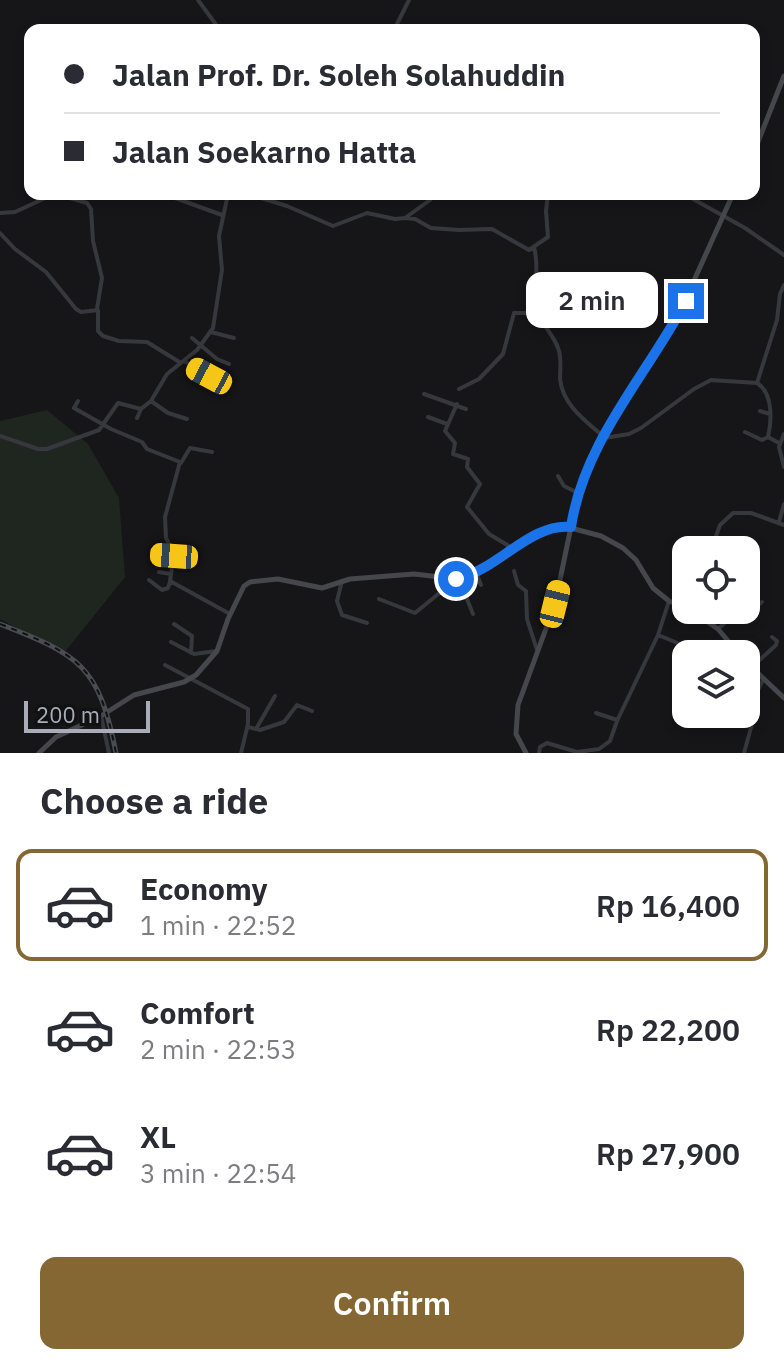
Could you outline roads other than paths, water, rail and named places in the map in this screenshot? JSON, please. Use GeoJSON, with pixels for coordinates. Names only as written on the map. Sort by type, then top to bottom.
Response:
{"type":"FeatureCollection","features":[{"type":"Feature","properties":{"kind":"street"},"geometry":{"type":"LineString","coordinates":[[198,0],[216,24]]}},
{"type":"Feature","properties":{"kind":"street"},"geometry":{"type":"LineString","coordinates":[[399,24],[409,0]]}},
{"type":"Feature","properties":{"kind":"street"},"geometry":{"type":"LineString","coordinates":[[760,129],[784,76]]}},
{"type":"Feature","properties":{"kind":"street"},"geometry":{"type":"LineString","coordinates":[[0,213],[15,212],[42,200]]}},
{"type":"Feature","properties":{"kind":"street"},"geometry":{"type":"LineString","coordinates":[[76,200],[87,203],[91,209],[93,241],[102,276],[97,310],[101,335],[119,341],[147,342],[209,376]]}},
{"type":"Feature","properties":{"kind":"street"},"geometry":{"type":"LineString","coordinates":[[181,200],[222,215]]}},
{"type":"Feature","properties":{"kind":"street"},"geometry":{"type":"LineString","coordinates":[[137,418],[167,374],[202,345],[211,332],[222,270],[219,236],[226,200]]}},
{"type":"Feature","properties":{"kind":"street"},"geometry":{"type":"LineString","coordinates":[[268,200],[333,226],[367,213],[395,219],[415,219],[431,228],[492,229],[525,249],[548,237],[547,200]]}},
{"type":"Feature","properties":{"kind":"street"},"geometry":{"type":"LineString","coordinates":[[405,218],[430,200]]}},
{"type":"Feature","properties":{"kind":"street"},"geometry":{"type":"LineString","coordinates":[[695,200],[784,255]]}},
{"type":"Feature","properties":{"kind":"street"},"geometry":{"type":"LineString","coordinates":[[526,753],[516,734],[520,695],[555,604],[578,493],[587,468],[634,383],[678,316],[730,200]]}},
{"type":"Feature","properties":{"kind":"street"},"geometry":{"type":"LineString","coordinates":[[0,233],[15,249],[46,272],[78,311],[97,310]]}},
{"type":"Feature","properties":{"kind":"street"},"geometry":{"type":"LineString","coordinates":[[534,247],[538,265],[535,291],[538,313],[547,332],[558,345],[561,382],[567,402],[605,438]]}},
{"type":"Feature","properties":{"kind":"street"},"geometry":{"type":"LineString","coordinates":[[757,383],[777,320],[784,285]]}},
{"type":"Feature","properties":{"kind":"street"},"geometry":{"type":"LineString","coordinates":[[459,389],[479,379],[503,354],[514,313],[538,313]]}},
{"type":"Feature","properties":{"kind":"street"},"geometry":{"type":"LineString","coordinates":[[211,332],[234,338]]}},
{"type":"Feature","properties":{"kind":"street"},"geometry":{"type":"LineString","coordinates":[[192,338],[217,359],[229,364]]}},
{"type":"Feature","properties":{"kind":"street"},"geometry":{"type":"LineString","coordinates":[[605,438],[629,434],[641,428],[711,380],[757,383],[766,391],[770,414],[768,437]]}},
{"type":"Feature","properties":{"kind":"street"},"geometry":{"type":"LineString","coordinates":[[424,394],[466,409]]}},
{"type":"Feature","properties":{"kind":"street"},"geometry":{"type":"LineString","coordinates":[[78,401],[74,408],[181,463]]}},
{"type":"Feature","properties":{"kind":"street"},"geometry":{"type":"LineString","coordinates":[[151,401],[168,413],[187,419]]}},
{"type":"Feature","properties":{"kind":"street"},"geometry":{"type":"LineString","coordinates":[[0,436],[44,450],[99,430],[118,403],[141,409]]}},
{"type":"Feature","properties":{"kind":"street"},"geometry":{"type":"LineString","coordinates":[[457,404],[444,429],[455,443],[453,454],[468,459],[467,467],[480,484],[467,507],[489,534],[514,549]]}},
{"type":"Feature","properties":{"kind":"street"},"geometry":{"type":"LineString","coordinates":[[760,411],[770,414]]}},
{"type":"Feature","properties":{"kind":"street"},"geometry":{"type":"LineString","coordinates":[[428,417],[447,424]]}},
{"type":"Feature","properties":{"kind":"street"},"geometry":{"type":"LineString","coordinates":[[745,432],[762,440],[768,437]]}},
{"type":"Feature","properties":{"kind":"street"},"geometry":{"type":"LineString","coordinates":[[784,434],[779,443],[784,467]]}},
{"type":"Feature","properties":{"kind":"street"},"geometry":{"type":"LineString","coordinates":[[768,437],[779,443]]}},
{"type":"Feature","properties":{"kind":"street"},"geometry":{"type":"LineString","coordinates":[[149,580],[162,590],[168,588],[170,582],[174,556],[166,538],[165,517],[181,463],[190,448],[212,452]]}},
{"type":"Feature","properties":{"kind":"street"},"geometry":{"type":"LineString","coordinates":[[558,476],[564,486],[578,493]]}},
{"type":"Feature","properties":{"kind":"street"},"geometry":{"type":"LineString","coordinates":[[716,536],[720,525],[733,513],[742,511],[781,523],[784,504]]}},
{"type":"Feature","properties":{"kind":"street"},"geometry":{"type":"LineString","coordinates":[[379,599],[415,613],[456,579],[476,572],[551,529],[571,527],[601,536],[623,548],[636,560],[653,588],[672,602]]}},
{"type":"Feature","properties":{"kind":"street"},"geometry":{"type":"LineString","coordinates":[[154,555],[174,556]]}},
{"type":"Feature","properties":{"kind":"street"},"geometry":{"type":"LineString","coordinates":[[514,571],[518,585],[526,591],[527,619],[537,650]]}},
{"type":"Feature","properties":{"kind":"street"},"geometry":{"type":"LineString","coordinates":[[159,572],[171,574]]}},
{"type":"Feature","properties":{"kind":"street"},"geometry":{"type":"LineString","coordinates":[[476,572],[481,585]]}},
{"type":"Feature","properties":{"kind":"street"},"geometry":{"type":"LineString","coordinates":[[39,753],[56,737],[101,716],[134,695],[190,679],[217,651],[230,614],[248,582],[278,579],[322,588],[342,581],[414,574],[456,579]]}},
{"type":"Feature","properties":{"kind":"street"},"geometry":{"type":"LineString","coordinates":[[456,579],[473,614]]}},
{"type":"Feature","properties":{"kind":"street"},"geometry":{"type":"LineString","coordinates":[[342,581],[337,601],[342,615],[367,623]]}},
{"type":"Feature","properties":{"kind":"street"},"geometry":{"type":"LineString","coordinates":[[170,582],[230,614]]}},
{"type":"Feature","properties":{"kind":"street"},"geometry":{"type":"LineString","coordinates":[[539,753],[540,747],[547,743],[571,751],[599,749],[611,740],[617,720],[658,635],[669,601]]}},
{"type":"Feature","properties":{"kind":"street"},"geometry":{"type":"LineString","coordinates":[[174,624],[192,636],[191,653]]}},
{"type":"Feature","properties":{"kind":"street"},"geometry":{"type":"LineString","coordinates":[[711,624],[727,640]]}},
{"type":"Feature","properties":{"kind":"street"},"geometry":{"type":"LineString","coordinates":[[718,629],[724,624]]}},
{"type":"Feature","properties":{"kind":"street"},"geometry":{"type":"LineString","coordinates":[[658,635],[672,641]]}},
{"type":"Feature","properties":{"kind":"street"},"geometry":{"type":"LineString","coordinates":[[760,656],[776,645],[777,641],[772,637]]}},
{"type":"Feature","properties":{"kind":"street"},"geometry":{"type":"LineString","coordinates":[[171,642],[191,653],[217,651]]}},
{"type":"Feature","properties":{"kind":"street"},"geometry":{"type":"LineString","coordinates":[[165,665],[248,709],[248,727],[241,753]]}},
{"type":"Feature","properties":{"kind":"street"},"geometry":{"type":"LineString","coordinates":[[760,677],[784,698]]}},
{"type":"Feature","properties":{"kind":"street"},"geometry":{"type":"LineString","coordinates":[[744,753],[757,706],[757,692],[763,680]]}},
{"type":"Feature","properties":{"kind":"street"},"geometry":{"type":"LineString","coordinates":[[256,729],[275,696]]}},
{"type":"Feature","properties":{"kind":"street"},"geometry":{"type":"LineString","coordinates":[[248,727],[256,729],[284,722],[297,705],[312,711]]}},
{"type":"Feature","properties":{"kind":"street"},"geometry":{"type":"LineString","coordinates":[[596,713],[617,720]]}},
{"type":"Feature","properties":{"kind":"street"},"geometry":{"type":"LineString","coordinates":[[101,716],[109,753]]}},
{"type":"Feature","properties":{"kind":"railway"},"geometry":{"type":"LineString","coordinates":[[0,624],[49,645],[82,668],[102,700],[116,753]]}}]}
